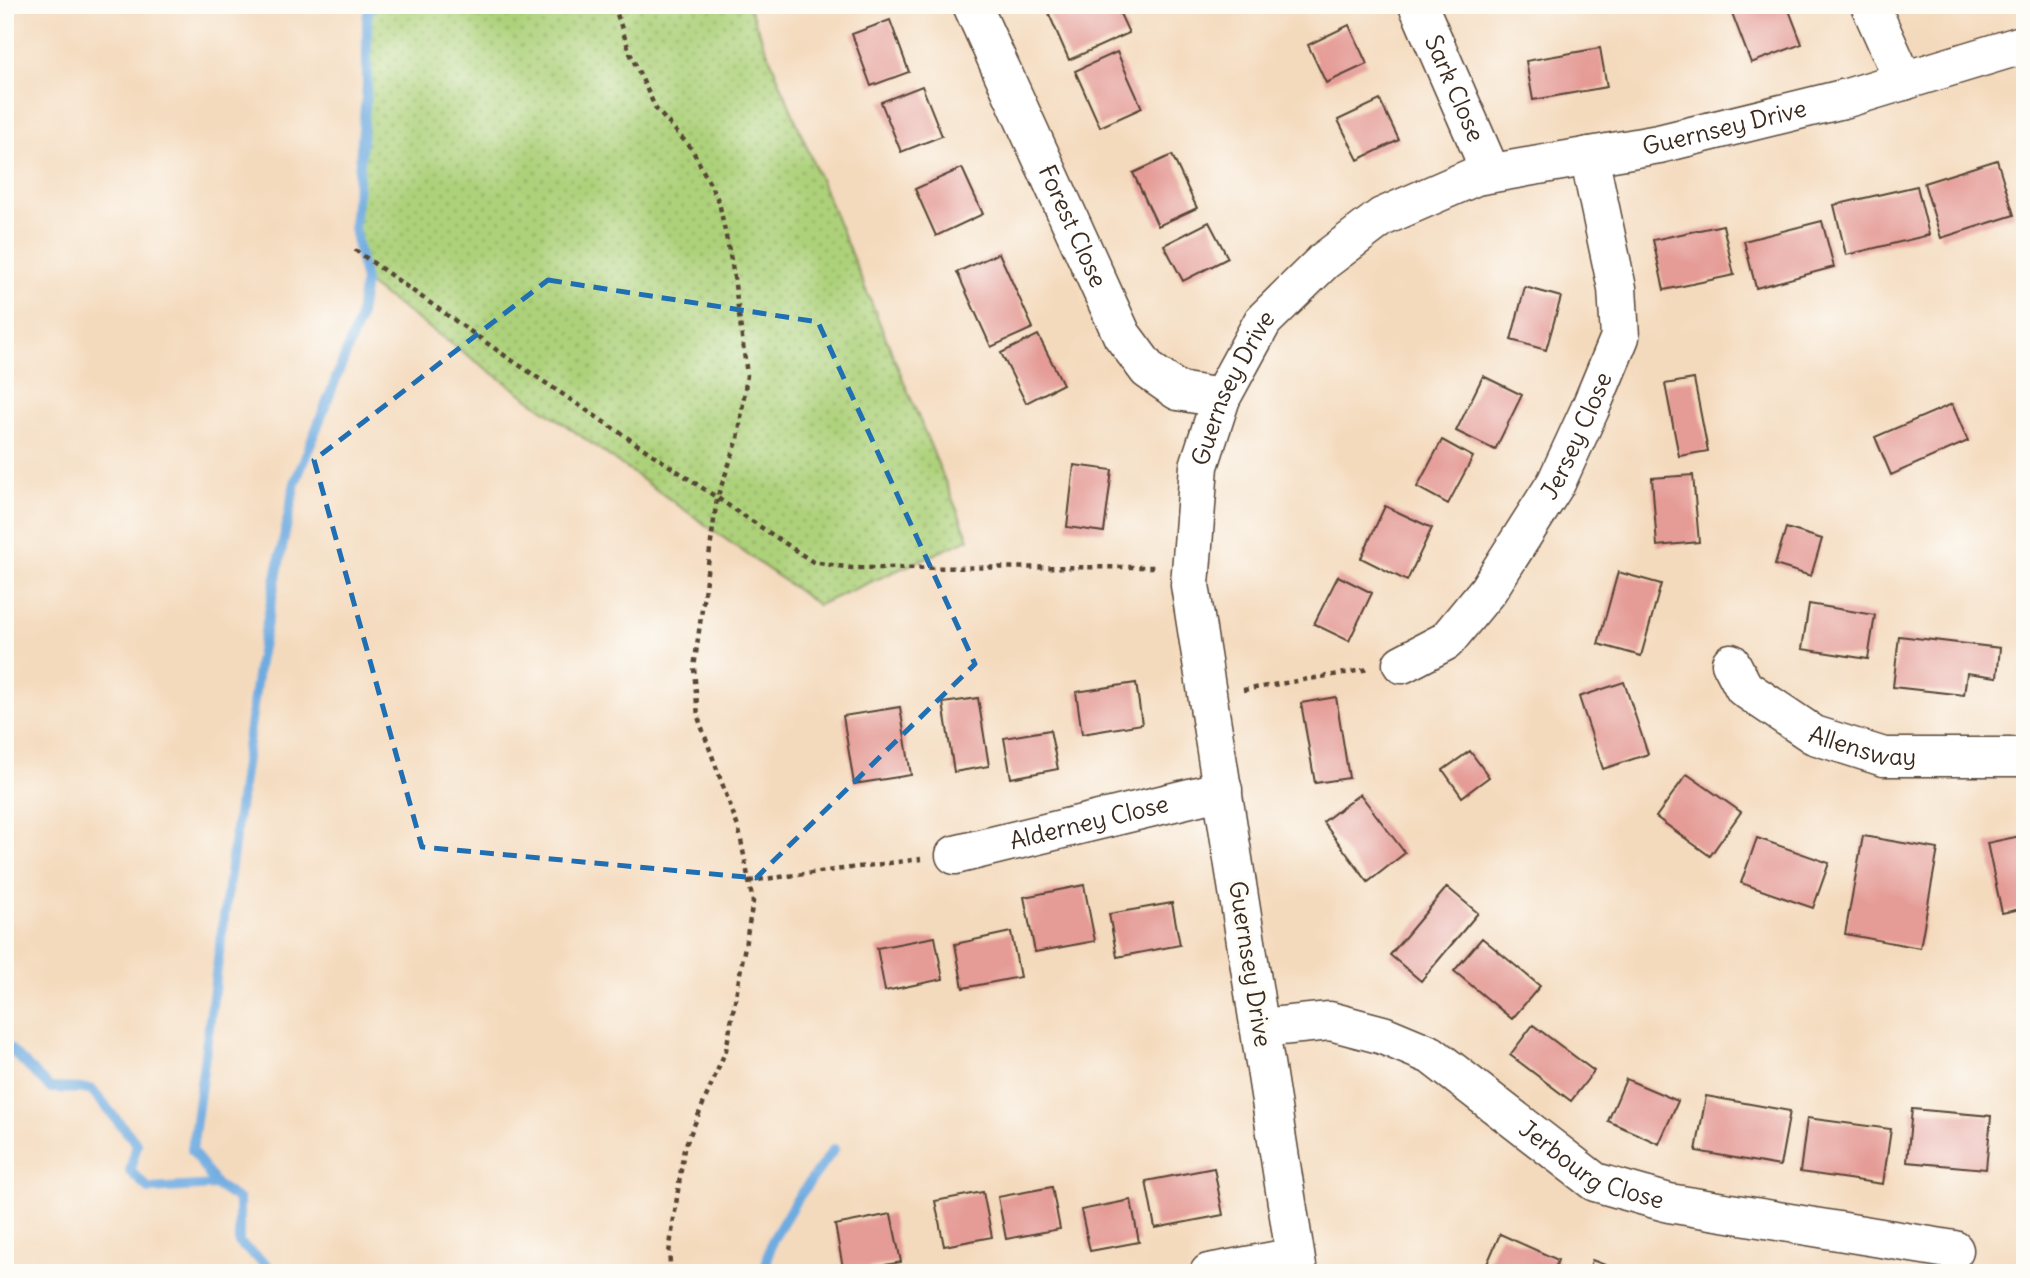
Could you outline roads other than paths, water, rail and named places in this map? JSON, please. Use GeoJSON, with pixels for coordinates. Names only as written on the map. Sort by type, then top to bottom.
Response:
{"type":"FeatureCollection","features":[{"type":"Feature","properties":{"kind":"street","name":"Forest Close"},"geometry":{"type":"LineString","coordinates":[[972,5],[1122,335],[1148,370],[1178,391],[1221,398]]}},
{"type":"Feature","properties":{"kind":"street","name":"Sark Close"},"geometry":{"type":"LineString","coordinates":[[1418,5],[1491,173]]}},
{"type":"Feature","properties":{"kind":"street"},"geometry":{"type":"LineString","coordinates":[[1870,5],[1904,80]]}},
{"type":"Feature","properties":{"kind":"street","name":"Guernsey Drive"},"geometry":{"type":"LineString","coordinates":[[1297,1265],[1190,585],[1199,466],[1221,398],[1264,321],[1324,261],[1382,217],[1476,176],[1672,140],[1847,98],[2025,44]]}},
{"type":"Feature","properties":{"kind":"street","name":"Jersey Close"},"geometry":{"type":"LineString","coordinates":[[1402,664],[1446,641],[1488,590],[1556,483],[1620,337],[1617,288],[1589,156]]}},
{"type":"Feature","properties":{"kind":"street","name":"Allensway"},"geometry":{"type":"LineString","coordinates":[[1731,663],[1744,688],[1814,735],[1884,757],[2025,757]]}},
{"type":"Feature","properties":{"kind":"street","name":"Alderney Close"},"geometry":{"type":"LineString","coordinates":[[955,855],[1223,790]]}},
{"type":"Feature","properties":{"kind":"street","name":"Jerbourg Close"},"geometry":{"type":"LineString","coordinates":[[1260,1028],[1331,1021],[1384,1035],[1431,1055],[1595,1182],[1669,1203],[1954,1250]]}},
{"type":"Feature","properties":{"kind":"street"},"geometry":{"type":"LineString","coordinates":[[1209,1273],[1297,1265]]}},
{"type":"Feature","properties":{"kind":"waterway"},"geometry":{"type":"LineString","coordinates":[[216,1185],[192,1150],[259,662],[295,483],[359,320],[365,282],[354,227],[367,86],[367,18],[370,5]]}},
{"type":"Feature","properties":{"kind":"waterway"},"geometry":{"type":"LineString","coordinates":[[5,1044],[50,1088],[91,1089],[137,1144],[130,1171],[149,1189],[216,1185],[239,1200],[239,1243],[277,1273]]}},
{"type":"Feature","properties":{"kind":"waterway"},"geometry":{"type":"LineString","coordinates":[[764,1273],[772,1241],[795,1202],[834,1149]]}}]}
